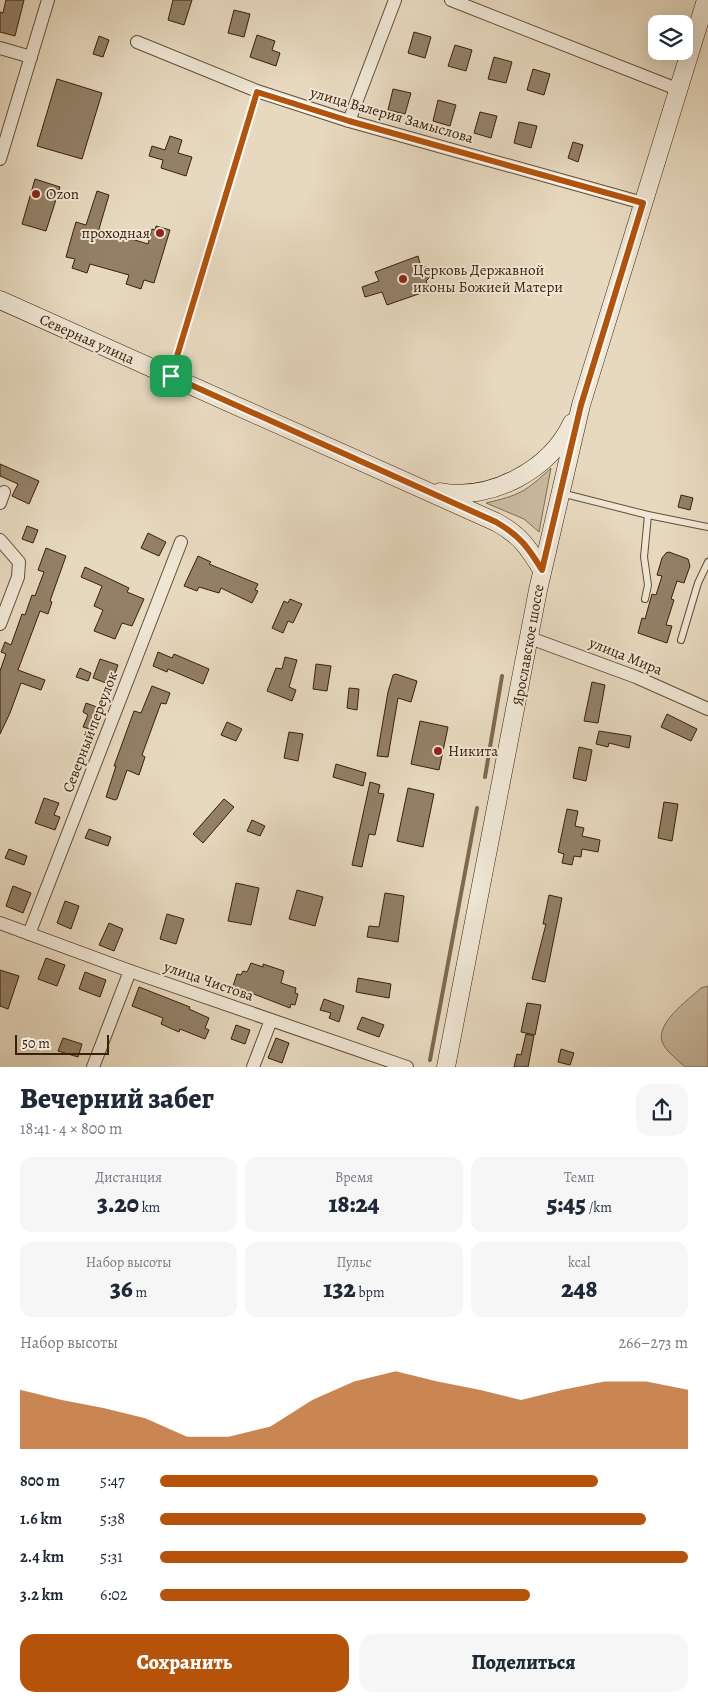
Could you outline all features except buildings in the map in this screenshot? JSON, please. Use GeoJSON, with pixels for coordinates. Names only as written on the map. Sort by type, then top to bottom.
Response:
{"type":"FeatureCollection","features":[{"type":"Feature","properties":{"kind":"main road","name":"Ярославское шоссе"},"geometry":{"type":"LineString","coordinates":[[446,1067],[542,570],[581,405],[706,0]]}},
{"type":"Feature","properties":{"kind":"main road","name":"Северная улица"},"geometry":{"type":"LineString","coordinates":[[0,300],[496,522],[518,536],[542,570]]}},
{"type":"Feature","properties":{"kind":"main road"},"geometry":{"type":"LineString","coordinates":[[422,489],[450,494],[474,493],[502,486],[527,473],[551,453],[568,432],[581,405]]}},
{"type":"Feature","properties":{"kind":"street"},"geometry":{"type":"LineString","coordinates":[[0,159],[48,0]]}},
{"type":"Feature","properties":{"kind":"street"},"geometry":{"type":"LineString","coordinates":[[349,121],[395,0]]}},
{"type":"Feature","properties":{"kind":"street"},"geometry":{"type":"LineString","coordinates":[[451,0],[677,89]]}},
{"type":"Feature","properties":{"kind":"street","name":"улица Валерия Замыслова"},"geometry":{"type":"LineString","coordinates":[[137,42],[257,92],[349,121],[643,203]]}},
{"type":"Feature","properties":{"kind":"street"},"geometry":{"type":"LineString","coordinates":[[0,48],[30,57]]}},
{"type":"Feature","properties":{"kind":"street"},"geometry":{"type":"LineString","coordinates":[[0,540],[19,562],[18,576],[0,624]]}},
{"type":"Feature","properties":{"kind":"street","name":"Северный переулок"},"geometry":{"type":"LineString","coordinates":[[29,934],[181,542]]}},
{"type":"Feature","properties":{"kind":"street","name":"улица Мира"},"geometry":{"type":"LineString","coordinates":[[530,638],[636,677],[708,709]]}},
{"type":"Feature","properties":{"kind":"street","name":"улица Чистова"},"geometry":{"type":"LineString","coordinates":[[0,923],[130,971],[407,1067]]}},
{"type":"Feature","properties":{"kind":"street"},"geometry":{"type":"LineString","coordinates":[[93,1067],[130,971]]}},
{"type":"Feature","properties":{"kind":"street"},"geometry":{"type":"LineString","coordinates":[[253,1067],[270,1020]]}},
{"type":"Feature","properties":{"kind":"lane"},"geometry":{"type":"LineString","coordinates":[[171,376],[257,92]]}},
{"type":"Feature","properties":{"kind":"lane"},"geometry":{"type":"LineString","coordinates":[[560,492],[648,515],[686,521],[708,527]]}},
{"type":"Feature","properties":{"kind":"lane"},"geometry":{"type":"LineString","coordinates":[[645,599],[648,585],[644,556],[648,515]]}},
{"type":"Feature","properties":{"kind":"lane"},"geometry":{"type":"LineString","coordinates":[[681,640],[698,583],[708,562]]}},
{"type":"Feature","properties":{"kind":"shaded area"},"geometry":{"type":"Polygon","coordinates":[[[551,468],[539,532],[524,519],[486,503],[522,492],[551,468]]]}},
{"type":"Feature","properties":{"kind":"shaded area"},"geometry":{"type":"Polygon","coordinates":[[[708,986],[708,1067],[685,1067],[663,1044],[661,1037],[663,1029],[673,1013],[701,988],[708,986]]]}},
{"type":"Feature","properties":{"kind":"waterway"},"geometry":{"type":"LineString","coordinates":[[485,777],[502,676]]}},
{"type":"Feature","properties":{"kind":"waterway"},"geometry":{"type":"LineString","coordinates":[[430,1060],[477,808]]}},
{"type":"Feature","properties":{"kind":"place","name":"Ozon"},"geometry":{"type":"Point","coordinates":[36,194]}},
{"type":"Feature","properties":{"kind":"place","name":"проходная"},"geometry":{"type":"Point","coordinates":[160,233]}},
{"type":"Feature","properties":{"kind":"place","name":"Церковь Державной иконы Божией Матери"},"geometry":{"type":"Point","coordinates":[403,279]}},
{"type":"Feature","properties":{"kind":"place","name":"Никита"},"geometry":{"type":"Point","coordinates":[438,751]}},
{"type":"Feature","properties":{"kind":"route"},"geometry":{"type":"LineString","coordinates":[[257,92],[349,121],[643,203],[581,405],[542,570],[518,536],[496,522],[171,376],[257,92]]}}]}
